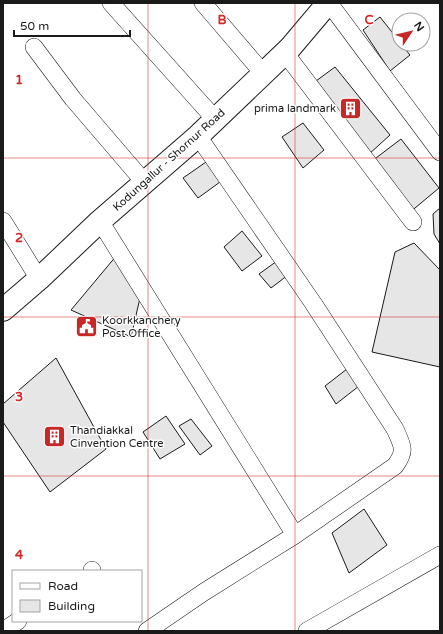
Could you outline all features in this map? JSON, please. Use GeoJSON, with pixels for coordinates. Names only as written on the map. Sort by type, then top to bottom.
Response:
{"type":"FeatureCollection","features":[{"type":"Feature","properties":{"kind":"main road","name":"Kodungallur - Shornur Road"},"geometry":{"type":"LineString","coordinates":[[3,310],[39,279],[100,221],[216,119],[285,53],[328,3]]}},
{"type":"Feature","properties":{"kind":"street"},"geometry":{"type":"LineString","coordinates":[[111,3],[216,119]]}},
{"type":"Feature","properties":{"kind":"street"},"geometry":{"type":"LineString","coordinates":[[203,3],[263,73]]}},
{"type":"Feature","properties":{"kind":"street"},"geometry":{"type":"LineString","coordinates":[[328,3],[440,152]]}},
{"type":"Feature","properties":{"kind":"street"},"geometry":{"type":"LineString","coordinates":[[34,47],[73,99],[145,183]]}},
{"type":"Feature","properties":{"kind":"street"},"geometry":{"type":"LineString","coordinates":[[285,53],[413,222]]}},
{"type":"Feature","properties":{"kind":"street"},"geometry":{"type":"LineString","coordinates":[[147,631],[204,592],[294,535],[395,466],[402,456],[402,445],[394,429],[313,303],[198,136]]}},
{"type":"Feature","properties":{"kind":"street"},"geometry":{"type":"LineString","coordinates":[[3,221],[39,279]]}},
{"type":"Feature","properties":{"kind":"street"},"geometry":{"type":"LineString","coordinates":[[100,221],[294,535]]}},
{"type":"Feature","properties":{"kind":"street"},"geometry":{"type":"LineString","coordinates":[[307,631],[440,554]]}},
{"type":"Feature","properties":{"kind":"street"},"geometry":{"type":"LineString","coordinates":[[3,631],[16,622]]}},
{"type":"Feature","properties":{"kind":"building"},"geometry":{"type":"Polygon","coordinates":[[[380,17],[391,31],[391,52],[408,52],[410,55],[390,71],[363,30],[380,17]]]}},
{"type":"Feature","properties":{"kind":"building","name":"prima landmark"},"geometry":{"type":"Polygon","coordinates":[[[335,67],[390,135],[368,155],[316,81],[335,67]]]}},
{"type":"Feature","properties":{"kind":"building"},"geometry":{"type":"Polygon","coordinates":[[[303,123],[324,150],[303,168],[282,137],[303,123]]]}},
{"type":"Feature","properties":{"kind":"building"},"geometry":{"type":"Polygon","coordinates":[[[401,139],[439,188],[409,213],[372,161],[401,139]]]}},
{"type":"Feature","properties":{"kind":"building"},"geometry":{"type":"Polygon","coordinates":[[[206,162],[220,182],[198,198],[183,178],[206,162]]]}},
{"type":"Feature","properties":{"kind":"building"},"geometry":{"type":"Polygon","coordinates":[[[440,208],[440,244],[434,234],[433,214],[440,208]]]}},
{"type":"Feature","properties":{"kind":"building"},"geometry":{"type":"Polygon","coordinates":[[[242,231],[262,256],[242,271],[224,247],[242,231]]]}},
{"type":"Feature","properties":{"kind":"building"},"geometry":{"type":"Polygon","coordinates":[[[414,243],[440,270],[440,367],[372,352],[395,252],[414,243]]]}},
{"type":"Feature","properties":{"kind":"building"},"geometry":{"type":"Polygon","coordinates":[[[117,255],[140,298],[131,337],[71,310],[117,255]]]}},
{"type":"Feature","properties":{"kind":"building"},"geometry":{"type":"Polygon","coordinates":[[[277,261],[288,275],[271,288],[259,274],[277,261]]]}},
{"type":"Feature","properties":{"kind":"building","name":"Thandiakkal Cinvention Centre"},"geometry":{"type":"Polygon","coordinates":[[[56,358],[106,449],[50,492],[3,422],[3,404],[56,358]]]}},
{"type":"Feature","properties":{"kind":"building"},"geometry":{"type":"Polygon","coordinates":[[[347,369],[359,386],[336,404],[325,386],[347,369]]]}},
{"type":"Feature","properties":{"kind":"building"},"geometry":{"type":"Polygon","coordinates":[[[166,416],[185,444],[160,459],[143,432],[166,416]]]}},
{"type":"Feature","properties":{"kind":"building"},"geometry":{"type":"Polygon","coordinates":[[[191,419],[212,446],[200,455],[179,426],[191,419]]]}},
{"type":"Feature","properties":{"kind":"building"},"geometry":{"type":"Polygon","coordinates":[[[364,509],[387,545],[349,573],[332,533],[364,509]]]}},
{"type":"Feature","properties":{"kind":"place","name":"prima landmark"},"geometry":{"type":"Point","coordinates":[351,108]}},
{"type":"Feature","properties":{"kind":"place","name":"Koorkkanchery Post Office"},"geometry":{"type":"Point","coordinates":[86,326]}},
{"type":"Feature","properties":{"kind":"place","name":"Thandiakkal Cinvention Centre"},"geometry":{"type":"Point","coordinates":[55,436]}}]}
